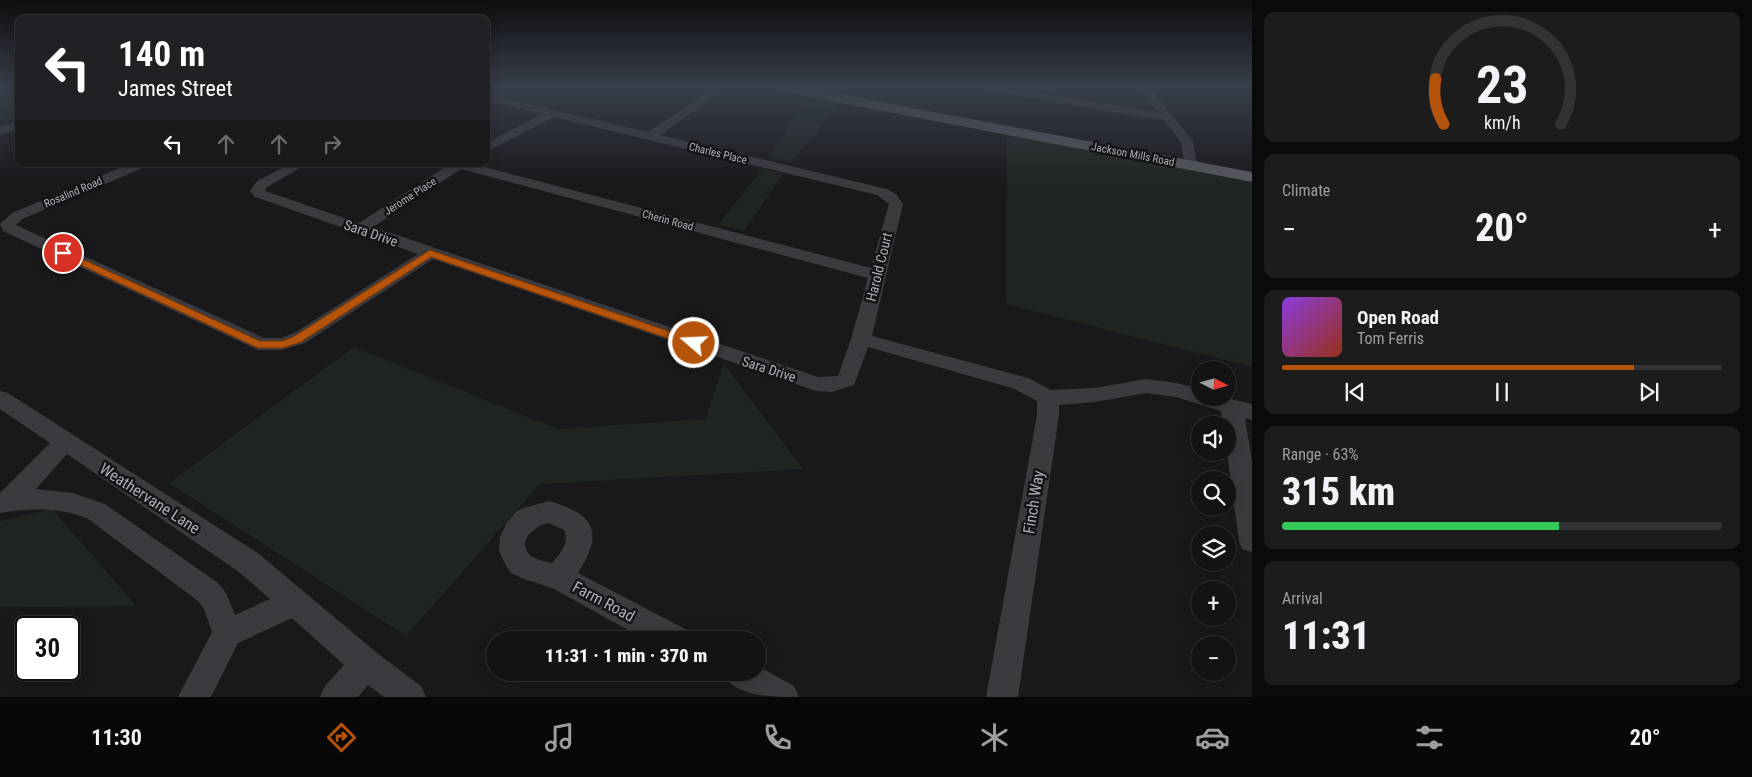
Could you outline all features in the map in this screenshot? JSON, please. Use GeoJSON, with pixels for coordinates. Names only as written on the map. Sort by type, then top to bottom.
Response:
{"type":"FeatureCollection","features":[{"type":"Feature","properties":{"kind":"main road","name":"Jackson Mills Road"},"geometry":{"type":"LineString","coordinates":[[950,120],[1252,177]]}},
{"type":"Feature","properties":{"kind":"street"},"geometry":{"type":"LineString","coordinates":[[490,146],[541,120]]}},
{"type":"Feature","properties":{"kind":"street","name":"Charles Place"},"geometry":{"type":"LineString","coordinates":[[581,120],[882,192],[892,197]]}},
{"type":"Feature","properties":{"kind":"street"},"geometry":{"type":"LineString","coordinates":[[650,136],[675,120]]}},
{"type":"Feature","properties":{"kind":"street"},"geometry":{"type":"LineString","coordinates":[[1171,120],[1189,148],[1190,165]]}},
{"type":"Feature","properties":{"kind":"street"},"geometry":{"type":"LineString","coordinates":[[0,131],[15,126]]}},
{"type":"Feature","properties":{"kind":"street","name":"Rosalind Road"},"geometry":{"type":"LineString","coordinates":[[133,167],[23,213],[11,220],[8,224],[9,228],[258,344],[268,346],[283,344],[303,336],[430,253]]}},
{"type":"Feature","properties":{"kind":"street","name":"Sara Drive"},"geometry":{"type":"LineString","coordinates":[[294,167],[262,184],[257,192],[360,229],[816,384],[833,385],[847,380],[861,339]]}},
{"type":"Feature","properties":{"kind":"street","name":"Jerome Place"},"geometry":{"type":"LineString","coordinates":[[360,229],[454,167]]}},
{"type":"Feature","properties":{"kind":"street","name":"Cherin Road"},"geometry":{"type":"LineString","coordinates":[[470,167],[878,275]]}},
{"type":"Feature","properties":{"kind":"street","name":"Harold Court"},"geometry":{"type":"LineString","coordinates":[[861,339],[896,204],[892,197]]}},
{"type":"Feature","properties":{"kind":"street"},"geometry":{"type":"LineString","coordinates":[[861,339],[1020,383],[1048,398],[1095,395],[1140,387],[1161,387],[1191,394]]}},
{"type":"Feature","properties":{"kind":"street","name":"Weathervane Lane"},"geometry":{"type":"LineString","coordinates":[[0,398],[249,563],[366,664],[410,697]]}},
{"type":"Feature","properties":{"kind":"street","name":"Finch Way"},"geometry":{"type":"LineString","coordinates":[[1002,697],[1048,415],[1048,398]]}},
{"type":"Feature","properties":{"kind":"street"},"geometry":{"type":"LineString","coordinates":[[1229,406],[1242,410],[1252,541]]}},
{"type":"Feature","properties":{"kind":"street"},"geometry":{"type":"LineString","coordinates":[[5,502],[65,442]]}},
{"type":"Feature","properties":{"kind":"street"},"geometry":{"type":"LineString","coordinates":[[5,502],[59,499],[82,504],[96,511],[208,592],[216,602],[227,633]]}},
{"type":"Feature","properties":{"kind":"street","name":"Farm Road"},"geometry":{"type":"LineString","coordinates":[[558,577],[659,631]]}},
{"type":"Feature","properties":{"kind":"street"},"geometry":{"type":"LineString","coordinates":[[194,697],[227,633],[296,602]]}},
{"type":"Feature","properties":{"kind":"street"},"geometry":{"type":"LineString","coordinates":[[336,697],[366,664]]}},
{"type":"Feature","properties":{"kind":"street"},"geometry":{"type":"LineString","coordinates":[[754,681],[783,697]]}},
{"type":"Feature","properties":{"kind":"shaded area"},"geometry":{"type":"Polygon","coordinates":[[[793,120],[828,120],[791,162],[769,157],[793,120]]]}},
{"type":"Feature","properties":{"kind":"shaded area"},"geometry":{"type":"Polygon","coordinates":[[[1007,134],[1252,182],[1252,367],[1236,363],[1236,361],[1229,361],[1006,304],[1007,134]]]}},
{"type":"Feature","properties":{"kind":"shaded area"},"geometry":{"type":"Polygon","coordinates":[[[762,169],[783,174],[744,231],[718,225],[762,169]]]}},
{"type":"Feature","properties":{"kind":"shaded area"},"geometry":{"type":"Polygon","coordinates":[[[354,347],[558,429],[705,419],[724,364],[803,469],[540,484],[406,636],[169,483],[354,347]]]}},
{"type":"Feature","properties":{"kind":"shaded area"},"geometry":{"type":"Polygon","coordinates":[[[52,509],[136,606],[0,607],[0,521],[52,509]]]}},
{"type":"Feature","properties":{"kind":"route"},"geometry":{"type":"LineString","coordinates":[[63,253],[258,344],[268,346],[283,344],[303,336],[430,253],[694,343]]}}]}
